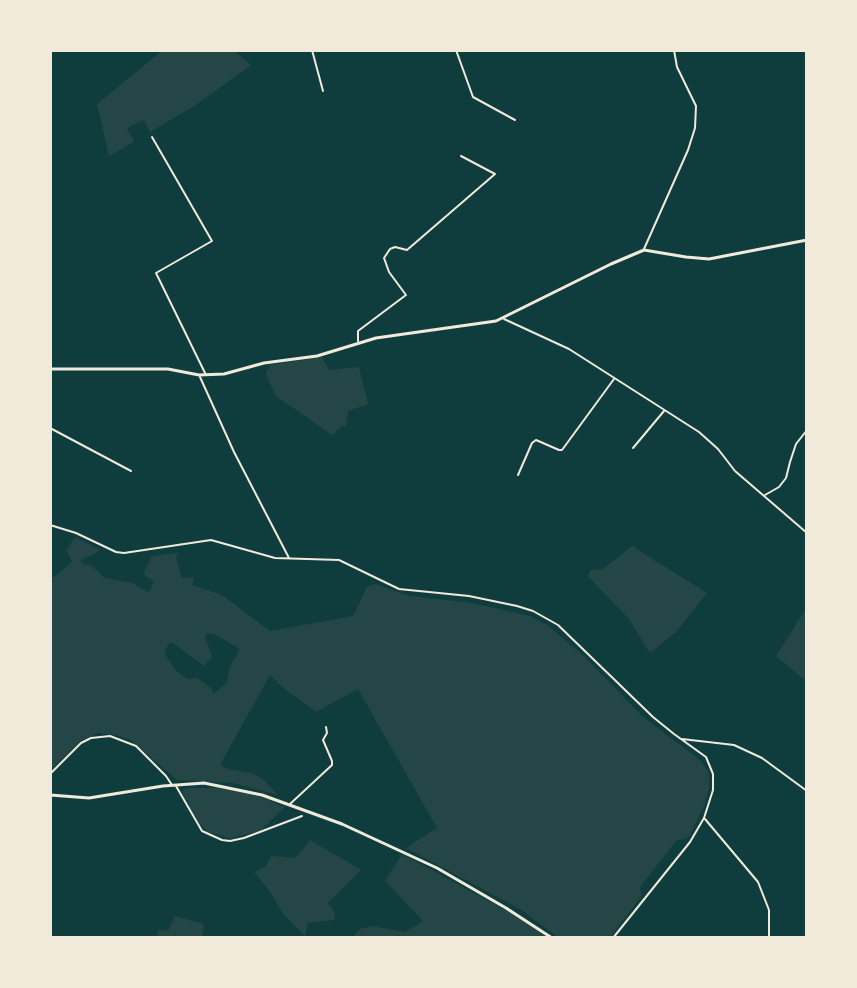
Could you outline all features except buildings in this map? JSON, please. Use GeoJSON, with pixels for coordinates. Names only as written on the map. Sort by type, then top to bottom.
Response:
{"type":"FeatureCollection","features":[{"type":"Feature","properties":{"kind":"main road"},"geometry":{"type":"LineString","coordinates":[[50,369],[168,369],[206,376],[224,374],[264,363],[317,356],[358,342],[503,318],[644,250],[709,259],[807,240]]}},
{"type":"Feature","properties":{"kind":"main road"},"geometry":{"type":"LineString","coordinates":[[50,795],[89,798],[204,783],[262,795],[342,824],[437,868],[552,938]]}},
{"type":"Feature","properties":{"kind":"street"},"geometry":{"type":"LineString","coordinates":[[312,50],[323,91]]}},
{"type":"Feature","properties":{"kind":"street"},"geometry":{"type":"LineString","coordinates":[[456,50],[473,97],[515,120]]}},
{"type":"Feature","properties":{"kind":"street"},"geometry":{"type":"LineString","coordinates":[[644,250],[695,128],[696,106],[677,67],[674,50]]}},
{"type":"Feature","properties":{"kind":"street"},"geometry":{"type":"LineString","coordinates":[[152,137],[212,241],[156,273],[206,376]]}},
{"type":"Feature","properties":{"kind":"street"},"geometry":{"type":"LineString","coordinates":[[358,342],[358,331],[406,295],[389,272],[384,258],[390,249],[407,250],[495,174],[461,156]]}},
{"type":"Feature","properties":{"kind":"street"},"geometry":{"type":"LineString","coordinates":[[503,318],[569,349],[699,432],[718,449],[735,471],[807,533]]}},
{"type":"Feature","properties":{"kind":"street"},"geometry":{"type":"LineString","coordinates":[[199,375],[289,559]]}},
{"type":"Feature","properties":{"kind":"street"},"geometry":{"type":"LineString","coordinates":[[518,475],[536,440],[562,450],[615,378]]}},
{"type":"Feature","properties":{"kind":"street"},"geometry":{"type":"LineString","coordinates":[[633,448],[665,410]]}},
{"type":"Feature","properties":{"kind":"street"},"geometry":{"type":"LineString","coordinates":[[50,428],[131,471]]}},
{"type":"Feature","properties":{"kind":"street"},"geometry":{"type":"LineString","coordinates":[[764,495],[779,487],[786,478],[796,444],[807,430]]}},
{"type":"Feature","properties":{"kind":"street"},"geometry":{"type":"LineString","coordinates":[[50,525],[124,553],[211,540],[262,555],[339,560],[399,589],[469,596],[533,611],[558,625],[653,717],[706,757],[712,770],[713,790],[704,818],[690,842],[613,938]]}},
{"type":"Feature","properties":{"kind":"street"},"geometry":{"type":"LineString","coordinates":[[289,804],[332,765],[323,740],[326,727]]}},
{"type":"Feature","properties":{"kind":"street"},"geometry":{"type":"LineString","coordinates":[[51,773],[81,743],[91,738],[110,736],[136,746],[174,785],[202,831],[222,840],[244,838],[302,816]]}},
{"type":"Feature","properties":{"kind":"street"},"geometry":{"type":"LineString","coordinates":[[680,739],[734,745],[762,758],[807,791]]}},
{"type":"Feature","properties":{"kind":"street"},"geometry":{"type":"LineString","coordinates":[[704,818],[758,882],[769,910],[769,938]]}},
{"type":"Feature","properties":{"kind":"shaded area"},"geometry":{"type":"Polygon","coordinates":[[[163,50],[233,50],[251,65],[196,105],[150,132],[144,120],[127,128],[134,142],[109,156],[97,104],[163,50]]]}},
{"type":"Feature","properties":{"kind":"shaded area"},"geometry":{"type":"Polygon","coordinates":[[[322,357],[329,370],[359,367],[368,404],[348,411],[346,426],[332,435],[276,396],[266,375],[269,365],[322,357]]]}},
{"type":"Feature","properties":{"kind":"shaded area"},"geometry":{"type":"Polygon","coordinates":[[[75,537],[99,549],[97,553],[80,560],[93,566],[104,578],[133,583],[149,593],[154,581],[144,572],[152,556],[178,553],[176,558],[182,578],[194,577],[192,585],[222,595],[270,631],[353,616],[367,587],[375,584],[410,596],[473,603],[530,616],[547,625],[585,657],[642,716],[700,760],[709,773],[704,806],[690,835],[677,840],[643,883],[640,888],[642,895],[610,938],[559,938],[520,909],[406,848],[437,828],[358,689],[316,712],[270,675],[220,765],[252,773],[264,780],[278,795],[233,783],[177,780],[131,740],[98,733],[82,740],[50,771],[50,580],[72,562],[66,550],[75,537]],[[214,634],[205,637],[212,656],[204,666],[173,643],[169,643],[164,653],[177,672],[188,679],[197,678],[215,693],[227,682],[230,667],[240,649],[214,634]]]}},
{"type":"Feature","properties":{"kind":"shaded area"},"geometry":{"type":"Polygon","coordinates":[[[632,546],[707,593],[676,632],[650,653],[629,619],[588,576],[590,570],[603,569],[632,546]]]}},
{"type":"Feature","properties":{"kind":"shaded area"},"geometry":{"type":"Polygon","coordinates":[[[807,607],[807,682],[776,656],[807,607]]]}},
{"type":"Feature","properties":{"kind":"shaded area"},"geometry":{"type":"Polygon","coordinates":[[[185,788],[219,788],[253,794],[285,807],[260,831],[230,838],[208,832],[199,823],[182,792],[185,788]]]}},
{"type":"Feature","properties":{"kind":"shaded area"},"geometry":{"type":"Polygon","coordinates":[[[310,840],[361,870],[328,903],[335,913],[334,920],[308,923],[305,936],[284,915],[254,872],[266,866],[271,856],[296,858],[310,840]]]}},
{"type":"Feature","properties":{"kind":"shaded area"},"geometry":{"type":"Polygon","coordinates":[[[402,854],[524,920],[547,938],[352,938],[360,929],[372,926],[405,932],[423,921],[385,881],[402,854]]]}},
{"type":"Feature","properties":{"kind":"shaded area"},"geometry":{"type":"Polygon","coordinates":[[[175,916],[204,924],[202,938],[157,938],[158,930],[168,931],[175,916]]]}}]}
